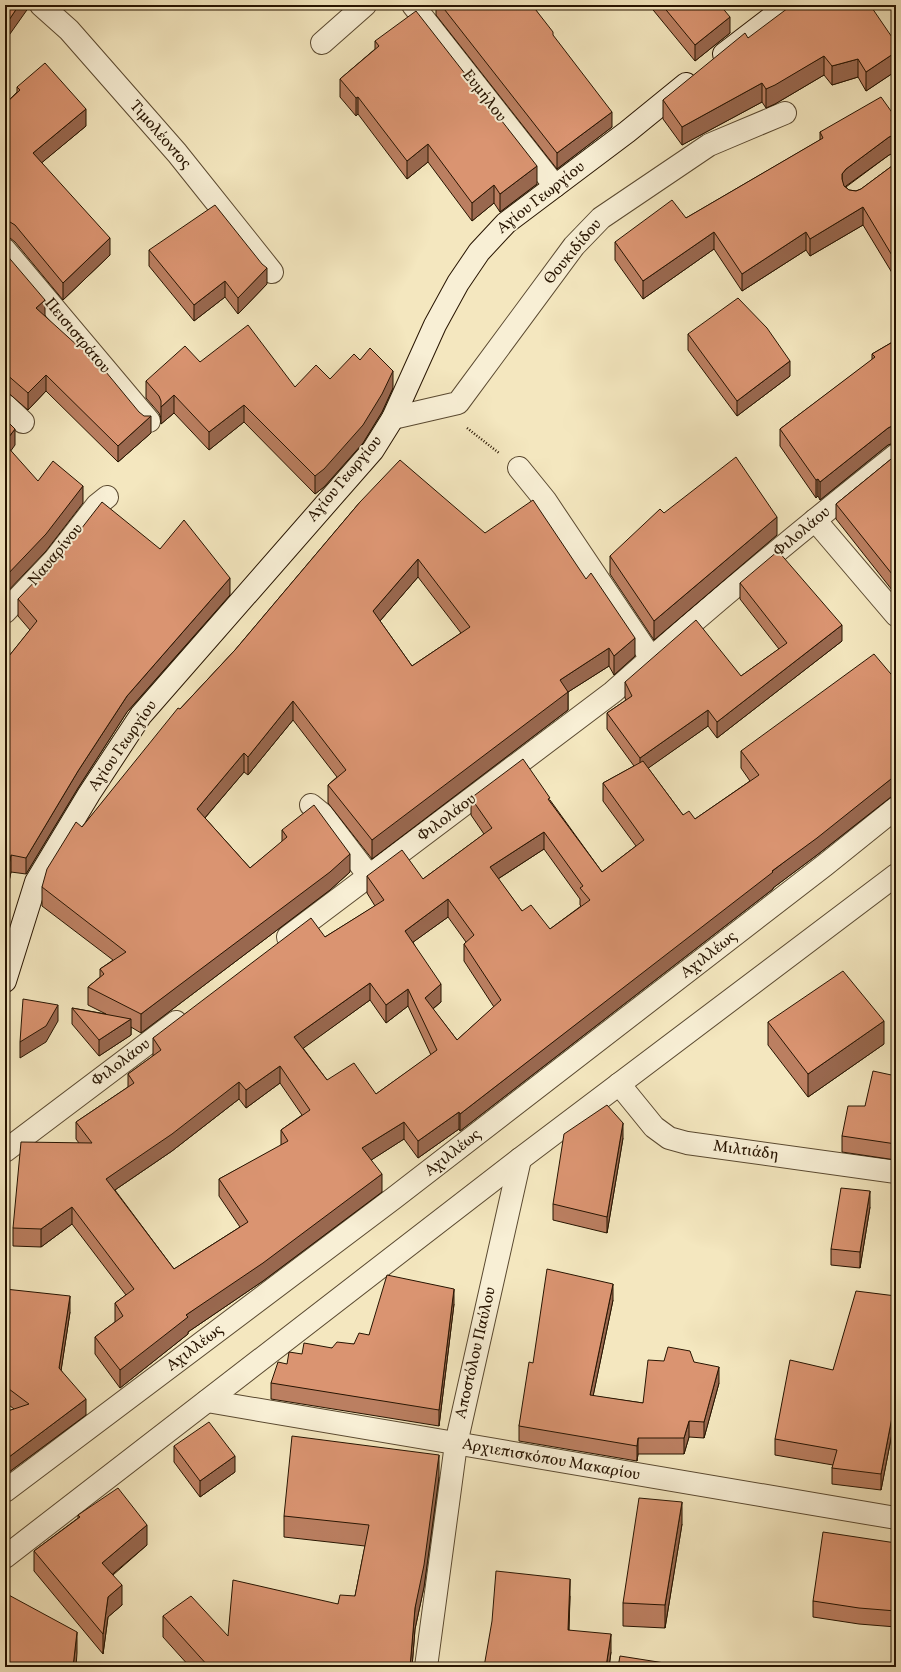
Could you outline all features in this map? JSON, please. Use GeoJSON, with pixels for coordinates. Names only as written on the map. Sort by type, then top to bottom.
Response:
{"type":"FeatureCollection","features":[{"type":"Feature","properties":{"kind":"street","name":"Τιμολέοντος"},"geometry":{"type":"LineString","coordinates":[[41,5],[69,30],[177,153],[272,272]]}},
{"type":"Feature","properties":{"kind":"street"},"geometry":{"type":"LineString","coordinates":[[322,43],[365,5]]}},
{"type":"Feature","properties":{"kind":"street","name":"Ευμήλου"},"geometry":{"type":"LineString","coordinates":[[413,5],[554,186]]}},
{"type":"Feature","properties":{"kind":"street","name":"Αγίου Γεωργίου"},"geometry":{"type":"LineString","coordinates":[[5,981],[36,882],[89,794],[141,715],[373,450],[393,418],[435,325],[462,276],[479,252],[506,223],[628,132],[705,68],[788,5]]}},
{"type":"Feature","properties":{"kind":"street","name":"Θουκιδίδου"},"geometry":{"type":"LineString","coordinates":[[393,418],[458,404],[574,246],[601,218],[710,145],[785,113]]}},
{"type":"Feature","properties":{"kind":"street","name":"Πεισιστράτου"},"geometry":{"type":"LineString","coordinates":[[5,250],[149,422]]}},
{"type":"Feature","properties":{"kind":"street"},"geometry":{"type":"LineString","coordinates":[[5,405],[23,422]]}},
{"type":"Feature","properties":{"kind":"street","name":"Φιλολάου"},"geometry":{"type":"LineString","coordinates":[[275,947],[613,692],[815,520],[896,455]]}},
{"type":"Feature","properties":{"kind":"street"},"geometry":{"type":"LineString","coordinates":[[519,468],[545,500],[652,658]]}},
{"type":"Feature","properties":{"kind":"street","name":"Ναυαρίνου"},"geometry":{"type":"LineString","coordinates":[[5,612],[55,559],[97,505],[107,497]]}},
{"type":"Feature","properties":{"kind":"street"},"geometry":{"type":"LineString","coordinates":[[815,520],[896,615]]}},
{"type":"Feature","properties":{"kind":"street"},"geometry":{"type":"LineString","coordinates":[[310,805],[322,814],[369,876]]}},
{"type":"Feature","properties":{"kind":"street","name":"Αχιλλέως"},"geometry":{"type":"LineString","coordinates":[[5,1491],[394,1198],[825,865],[896,808]]}},
{"type":"Feature","properties":{"kind":"street"},"geometry":{"type":"LineString","coordinates":[[5,1557],[520,1159],[896,875]]}},
{"type":"Feature","properties":{"kind":"street","name":"Φιλολάου"},"geometry":{"type":"LineString","coordinates":[[5,1151],[193,1009]]}},
{"type":"Feature","properties":{"kind":"street","name":"Μιλτιάδη"},"geometry":{"type":"LineString","coordinates":[[619,1084],[654,1127],[669,1138],[686,1142],[896,1172]]}},
{"type":"Feature","properties":{"kind":"street","name":"Αποστόλου Παύλου"},"geometry":{"type":"LineString","coordinates":[[426,1667],[456,1444],[520,1159]]}},
{"type":"Feature","properties":{"kind":"street","name":"Αρχιεπισκόπου Μακαρίου"},"geometry":{"type":"LineString","coordinates":[[207,1401],[896,1518]]}},
{"type":"Feature","properties":{"kind":"path"},"geometry":{"type":"LineString","coordinates":[[442,407],[490,447],[519,468]]}},
{"type":"Feature","properties":{"kind":"building"},"geometry":{"type":"Polygon","coordinates":[[[5,5],[19,5],[5,26],[5,5]]]}},
{"type":"Feature","properties":{"kind":"building"},"geometry":{"type":"Polygon","coordinates":[[[441,5],[532,5],[612,112],[557,153],[441,5]]]}},
{"type":"Feature","properties":{"kind":"building"},"geometry":{"type":"Polygon","coordinates":[[[662,5],[720,5],[730,17],[695,45],[662,5]]]}},
{"type":"Feature","properties":{"kind":"building"},"geometry":{"type":"Polygon","coordinates":[[[792,5],[870,5],[896,43],[896,52],[866,72],[858,59],[832,66],[824,56],[775,85],[766,89],[762,83],[682,127],[663,100],[745,33],[748,38],[792,5]]]}},
{"type":"Feature","properties":{"kind":"building"},"geometry":{"type":"Polygon","coordinates":[[[416,11],[537,166],[500,194],[494,185],[472,203],[428,144],[407,161],[358,97],[356,98],[340,79],[379,46],[375,41],[416,11]]]}},
{"type":"Feature","properties":{"kind":"building"},"geometry":{"type":"Polygon","coordinates":[[[45,63],[86,109],[33,153],[110,238],[63,283],[15,225],[5,221],[5,104],[20,90],[17,87],[45,63]]]}},
{"type":"Feature","properties":{"kind":"building"},"geometry":{"type":"Polygon","coordinates":[[[881,97],[896,118],[896,135],[889,137],[846,169],[842,174],[842,179],[844,186],[849,190],[856,191],[861,189],[896,163],[896,262],[863,207],[810,239],[806,232],[742,274],[714,232],[643,281],[615,242],[672,200],[686,218],[823,138],[820,132],[881,97]]]}},
{"type":"Feature","properties":{"kind":"building"},"geometry":{"type":"Polygon","coordinates":[[[215,205],[262,264],[267,268],[238,298],[225,281],[194,305],[149,250],[215,205]]]}},
{"type":"Feature","properties":{"kind":"building"},"geometry":{"type":"Polygon","coordinates":[[[5,253],[45,300],[36,308],[79,347],[81,345],[87,349],[139,412],[144,416],[151,416],[118,446],[46,375],[28,393],[5,373],[5,253]]]}},
{"type":"Feature","properties":{"kind":"building"},"geometry":{"type":"Polygon","coordinates":[[[896,274],[896,282],[892,277],[896,274]]]}},
{"type":"Feature","properties":{"kind":"building"},"geometry":{"type":"Polygon","coordinates":[[[738,298],[767,328],[790,361],[737,401],[688,334],[738,298]]]}},
{"type":"Feature","properties":{"kind":"building"},"geometry":{"type":"Polygon","coordinates":[[[248,325],[295,387],[316,365],[330,379],[354,354],[360,360],[370,348],[393,371],[382,394],[363,425],[324,469],[315,476],[244,405],[209,432],[174,395],[161,407],[159,396],[146,381],[185,346],[200,362],[248,325]]]}},
{"type":"Feature","properties":{"kind":"building"},"geometry":{"type":"Polygon","coordinates":[[[896,340],[896,424],[888,428],[820,482],[818,479],[816,480],[780,429],[875,357],[872,354],[896,340]]]}},
{"type":"Feature","properties":{"kind":"building"},"geometry":{"type":"Polygon","coordinates":[[[5,419],[15,429],[5,442],[5,419]]]}},
{"type":"Feature","properties":{"kind":"building"},"geometry":{"type":"Polygon","coordinates":[[[5,444],[38,481],[53,461],[83,486],[46,534],[5,577],[5,444]]]}},
{"type":"Feature","properties":{"kind":"building"},"geometry":{"type":"Polygon","coordinates":[[[896,455],[896,579],[836,504],[896,455]]]}},
{"type":"Feature","properties":{"kind":"building"},"geometry":{"type":"Polygon","coordinates":[[[736,457],[777,517],[654,621],[610,556],[660,509],[664,513],[736,457]]]}},
{"type":"Feature","properties":{"kind":"building"},"geometry":{"type":"Polygon","coordinates":[[[400,460],[485,533],[533,500],[586,579],[591,573],[635,638],[614,656],[609,648],[560,680],[568,692],[372,840],[328,785],[346,770],[293,701],[248,757],[244,753],[197,809],[250,868],[287,837],[282,830],[314,805],[350,854],[330,872],[141,1014],[88,987],[104,974],[100,969],[126,952],[42,887],[47,869],[76,822],[82,827],[178,708],[180,709],[235,650],[360,502],[400,460]],[[418,559],[373,611],[412,666],[470,627],[418,559]]]}},
{"type":"Feature","properties":{"kind":"building"},"geometry":{"type":"Polygon","coordinates":[[[102,502],[160,549],[184,520],[230,578],[127,696],[78,771],[26,858],[11,855],[5,883],[5,661],[37,621],[18,599],[64,551],[102,502]]]}},
{"type":"Feature","properties":{"kind":"building"},"geometry":{"type":"Polygon","coordinates":[[[778,551],[842,625],[717,722],[708,710],[640,758],[607,713],[632,696],[625,682],[696,620],[741,676],[787,643],[740,583],[778,551]]]}},
{"type":"Feature","properties":{"kind":"building"},"geometry":{"type":"Polygon","coordinates":[[[874,654],[896,680],[896,775],[817,838],[772,871],[773,872],[460,1114],[459,1112],[418,1141],[404,1122],[362,1148],[382,1174],[263,1263],[186,1315],[188,1317],[120,1370],[95,1337],[123,1316],[115,1303],[134,1289],[72,1207],[41,1229],[13,1228],[21,1142],[92,1143],[76,1122],[134,1083],[128,1074],[161,1050],[153,1038],[311,918],[325,937],[384,900],[367,876],[402,850],[423,879],[492,828],[471,798],[523,759],[550,798],[548,799],[602,872],[644,840],[603,783],[643,761],[683,815],[689,811],[695,819],[759,775],[741,751],[874,654]],[[544,832],[490,867],[522,911],[531,905],[550,929],[590,900],[580,888],[583,886],[544,832]],[[448,899],[405,931],[441,984],[425,998],[457,1040],[501,1000],[464,944],[474,935],[448,899]],[[370,983],[294,1037],[327,1080],[354,1063],[376,1094],[437,1050],[408,989],[386,1005],[370,983]],[[280,1066],[246,1090],[239,1082],[172,1134],[106,1179],[174,1269],[248,1222],[219,1179],[288,1141],[281,1130],[310,1110],[280,1066]]]}},
{"type":"Feature","properties":{"kind":"building"},"geometry":{"type":"Polygon","coordinates":[[[843,971],[884,1021],[808,1074],[768,1022],[843,971]]]}},
{"type":"Feature","properties":{"kind":"building"},"geometry":{"type":"Polygon","coordinates":[[[23,999],[58,1005],[46,1026],[20,1042],[23,999]]]}},
{"type":"Feature","properties":{"kind":"building"},"geometry":{"type":"Polygon","coordinates":[[[72,1008],[131,1019],[99,1040],[72,1008]]]}},
{"type":"Feature","properties":{"kind":"building"},"geometry":{"type":"Polygon","coordinates":[[[873,1071],[896,1076],[896,1144],[842,1136],[848,1106],[865,1106],[873,1071]]]}},
{"type":"Feature","properties":{"kind":"building"},"geometry":{"type":"Polygon","coordinates":[[[607,1105],[623,1123],[607,1217],[553,1204],[564,1134],[607,1105]]]}},
{"type":"Feature","properties":{"kind":"building"},"geometry":{"type":"Polygon","coordinates":[[[841,1188],[870,1191],[860,1252],[831,1249],[841,1188]]]}},
{"type":"Feature","properties":{"kind":"building"},"geometry":{"type":"Polygon","coordinates":[[[547,1269],[613,1284],[590,1395],[643,1403],[648,1360],[664,1361],[668,1347],[690,1351],[694,1362],[719,1367],[704,1422],[689,1421],[684,1438],[638,1438],[637,1446],[519,1426],[529,1362],[533,1363],[547,1269]]]}},
{"type":"Feature","properties":{"kind":"building"},"geometry":{"type":"Polygon","coordinates":[[[387,1275],[454,1289],[439,1410],[271,1383],[278,1362],[287,1364],[289,1352],[302,1354],[304,1343],[332,1348],[337,1342],[354,1344],[359,1333],[369,1335],[387,1275]]]}},
{"type":"Feature","properties":{"kind":"building"},"geometry":{"type":"Polygon","coordinates":[[[5,1289],[70,1296],[59,1368],[86,1399],[5,1460],[5,1412],[29,1404],[5,1386],[5,1289]]]}},
{"type":"Feature","properties":{"kind":"building"},"geometry":{"type":"Polygon","coordinates":[[[856,1291],[896,1296],[896,1408],[894,1407],[881,1474],[832,1468],[837,1450],[775,1439],[790,1360],[833,1370],[856,1291]]]}},
{"type":"Feature","properties":{"kind":"building"},"geometry":{"type":"Polygon","coordinates":[[[209,1422],[235,1456],[200,1481],[174,1446],[209,1422]]]}},
{"type":"Feature","properties":{"kind":"building"},"geometry":{"type":"Polygon","coordinates":[[[292,1436],[439,1455],[424,1565],[415,1608],[410,1667],[209,1667],[163,1616],[191,1596],[228,1636],[233,1580],[338,1604],[340,1595],[355,1596],[369,1525],[284,1516],[292,1436]]]}},
{"type":"Feature","properties":{"kind":"building"},"geometry":{"type":"Polygon","coordinates":[[[118,1488],[147,1525],[102,1563],[122,1585],[108,1597],[103,1634],[34,1551],[80,1517],[78,1515],[118,1488]]]}},
{"type":"Feature","properties":{"kind":"building"},"geometry":{"type":"Polygon","coordinates":[[[639,1498],[682,1502],[665,1605],[623,1603],[639,1498]]]}},
{"type":"Feature","properties":{"kind":"building"},"geometry":{"type":"Polygon","coordinates":[[[823,1532],[896,1543],[896,1611],[859,1608],[813,1601],[823,1532]]]}},
{"type":"Feature","properties":{"kind":"building"},"geometry":{"type":"Polygon","coordinates":[[[496,1571],[570,1579],[568,1630],[611,1634],[606,1667],[546,1667],[537,1665],[537,1667],[484,1667],[492,1621],[496,1571]]]}},
{"type":"Feature","properties":{"kind":"building"},"geometry":{"type":"Polygon","coordinates":[[[5,1593],[77,1632],[73,1667],[5,1667],[5,1593]]]}},
{"type":"Feature","properties":{"kind":"building"},"geometry":{"type":"Polygon","coordinates":[[[620,1656],[690,1667],[618,1667],[620,1656]]]}}]}
